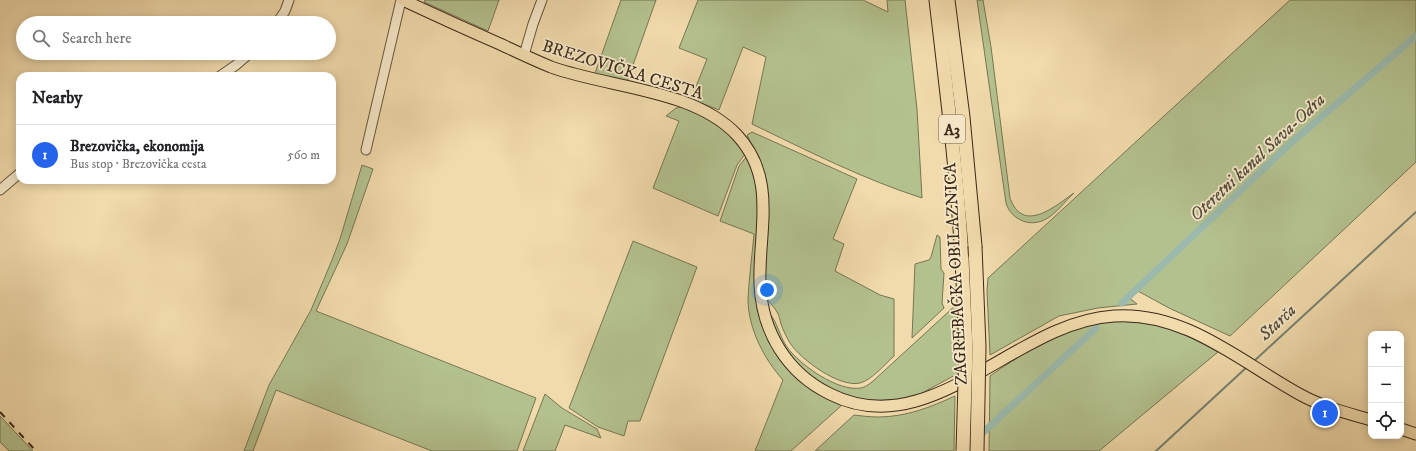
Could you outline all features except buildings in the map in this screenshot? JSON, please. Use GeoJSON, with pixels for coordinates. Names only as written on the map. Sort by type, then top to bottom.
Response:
{"type":"FeatureCollection","features":[{"type":"Feature","properties":{"kind":"highway","name":"ZAGREBAČKA OBILAZNICA"},"geometry":{"type":"LineString","coordinates":[[936,0],[953,135],[962,258],[966,349],[963,451]]}},
{"type":"Feature","properties":{"kind":"highway","name":"ZAGREBAČKA OBILAZNICA"},"geometry":{"type":"LineString","coordinates":[[948,0],[964,117],[975,246],[979,346],[977,451]]}},
{"type":"Feature","properties":{"kind":"main road","name":"BREZOVIČKA CESTA"},"geometry":{"type":"LineString","coordinates":[[402,0],[550,66],[658,94],[695,106],[716,117],[739,138],[756,166],[762,190],[764,220],[760,284],[762,306],[768,327],[780,351],[795,369],[810,382],[832,396],[852,403],[870,406],[889,407],[912,403],[942,393],[1048,334],[1072,324],[1110,316],[1137,316],[1170,323],[1198,334],[1314,401],[1368,419]]}},
{"type":"Feature","properties":{"kind":"main road"},"geometry":{"type":"LineString","coordinates":[[1404,430],[1416,434]]}},
{"type":"Feature","properties":{"kind":"street"},"geometry":{"type":"LineString","coordinates":[[281,16],[289,0]]}},
{"type":"Feature","properties":{"kind":"street","name":"BREZOVIČKA CESTA"},"geometry":{"type":"LineString","coordinates":[[366,150],[402,0]]}},
{"type":"Feature","properties":{"kind":"street","name":"BREZOVIČKA CESTA"},"geometry":{"type":"LineString","coordinates":[[524,55],[542,0]]}},
{"type":"Feature","properties":{"kind":"street"},"geometry":{"type":"LineString","coordinates":[[226,72],[242,60]]}},
{"type":"Feature","properties":{"kind":"street"},"geometry":{"type":"LineString","coordinates":[[0,190],[16,176]]}},
{"type":"Feature","properties":{"kind":"green space"},"geometry":{"type":"Polygon","coordinates":[[[425,0],[499,0],[488,31],[424,2],[425,0]]]}},
{"type":"Feature","properties":{"kind":"green space"},"geometry":{"type":"Polygon","coordinates":[[[621,0],[656,0],[627,82],[594,76],[621,0]]]}},
{"type":"Feature","properties":{"kind":"green space"},"geometry":{"type":"Polygon","coordinates":[[[698,0],[863,0],[888,12],[887,0],[905,0],[917,109],[922,198],[857,173],[752,124],[766,57],[743,47],[719,110],[691,99],[707,59],[679,48],[698,0]]]}},
{"type":"Feature","properties":{"kind":"green space"},"geometry":{"type":"Polygon","coordinates":[[[977,0],[983,0],[991,47],[1010,198],[1016,209],[1023,214],[1031,216],[1048,210],[1074,193],[1054,214],[1040,222],[1034,223],[1022,221],[1012,214],[1006,203],[977,0]]]}},
{"type":"Feature","properties":{"kind":"green space"},"geometry":{"type":"Polygon","coordinates":[[[1290,0],[1416,0],[1416,162],[1230,336],[1169,308],[1136,290],[1128,297],[1137,304],[1098,308],[1059,316],[990,355],[987,291],[988,278],[1290,0]]]}},
{"type":"Feature","properties":{"kind":"green space"},"geometry":{"type":"Polygon","coordinates":[[[676,108],[689,108],[726,131],[745,154],[737,165],[718,216],[653,188],[679,121],[666,116],[676,108]]]}},
{"type":"Feature","properties":{"kind":"green space"},"geometry":{"type":"Polygon","coordinates":[[[752,132],[857,179],[833,239],[844,244],[835,271],[880,295],[894,299],[894,356],[874,375],[865,381],[860,383],[852,383],[842,381],[822,371],[803,357],[790,343],[783,329],[778,313],[766,297],[757,156],[747,135],[752,132]]]}},
{"type":"Feature","properties":{"kind":"green space"},"geometry":{"type":"Polygon","coordinates":[[[747,156],[757,186],[764,329],[831,400],[842,405],[791,451],[755,451],[783,380],[770,363],[758,342],[751,321],[748,299],[754,234],[720,221],[739,166],[747,156]]]}},
{"type":"Feature","properties":{"kind":"green space"},"geometry":{"type":"Polygon","coordinates":[[[362,165],[373,169],[347,244],[316,311],[536,398],[517,451],[432,451],[276,390],[253,451],[244,451],[269,385],[311,310],[332,260],[340,239],[362,165]]]}},
{"type":"Feature","properties":{"kind":"green space"},"geometry":{"type":"Polygon","coordinates":[[[937,235],[940,237],[941,269],[944,273],[942,303],[944,308],[912,338],[915,264],[929,260],[937,235]]]}},
{"type":"Feature","properties":{"kind":"green space"},"geometry":{"type":"Polygon","coordinates":[[[633,241],[697,267],[640,421],[628,421],[624,436],[598,427],[569,408],[633,241]]]}},
{"type":"Feature","properties":{"kind":"green space"},"geometry":{"type":"Polygon","coordinates":[[[957,304],[959,373],[911,399],[864,401],[834,391],[809,376],[790,356],[775,333],[770,314],[775,321],[787,347],[801,362],[831,382],[852,388],[861,388],[872,382],[957,304]]]}},
{"type":"Feature","properties":{"kind":"green space"},"geometry":{"type":"Polygon","coordinates":[[[1111,321],[1127,321],[1167,328],[1218,352],[1099,451],[989,451],[990,376],[1023,354],[1059,335],[1083,326],[1111,321]]]}},
{"type":"Feature","properties":{"kind":"green space"},"geometry":{"type":"Polygon","coordinates":[[[545,394],[562,408],[597,429],[601,438],[565,425],[555,451],[523,451],[545,394]]]}},
{"type":"Feature","properties":{"kind":"green space"},"geometry":{"type":"Polygon","coordinates":[[[955,396],[954,451],[815,451],[854,415],[888,417],[908,413],[955,396]]]}},
{"type":"Feature","properties":{"kind":"green space"},"geometry":{"type":"Polygon","coordinates":[[[0,416],[33,451],[9,451],[0,442],[0,416]]]}},
{"type":"Feature","properties":{"kind":"waterway","name":"Oteretni kanal Sava-Odra"},"geometry":{"type":"LineString","coordinates":[[1122,303],[1291,143],[1416,36]]}},
{"type":"Feature","properties":{"kind":"waterway","name":"Starča"},"geometry":{"type":"LineString","coordinates":[[1253,362],[1416,212]]}},
{"type":"Feature","properties":{"kind":"waterway","name":"Oteretni kanal Sava-Odra"},"geometry":{"type":"LineString","coordinates":[[963,451],[1096,328]]}},
{"type":"Feature","properties":{"kind":"waterway","name":"Starča"},"geometry":{"type":"LineString","coordinates":[[1156,451],[1248,366]]}},
{"type":"Feature","properties":{"kind":"railway"},"geometry":{"type":"LineString","coordinates":[[0,412],[36,451]]}},
{"type":"Feature","properties":{"kind":"place","name":"Brezovička, ekonomija"},"geometry":{"type":"Point","coordinates":[1325,413]}}]}
